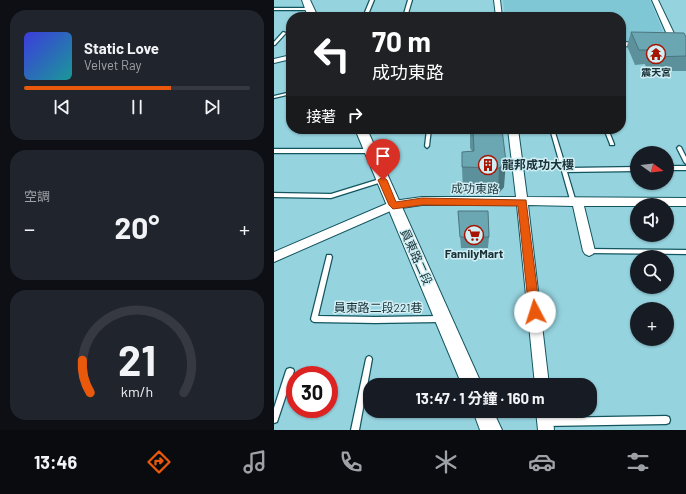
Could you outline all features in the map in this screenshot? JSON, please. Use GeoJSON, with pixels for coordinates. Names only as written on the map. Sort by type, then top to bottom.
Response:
{"type":"FeatureCollection","features":[{"type":"Feature","properties":{"kind":"street"},"geometry":{"type":"LineString","coordinates":[[306,0],[312,12]]}},
{"type":"Feature","properties":{"kind":"street"},"geometry":{"type":"LineString","coordinates":[[497,0],[499,12]]}},
{"type":"Feature","properties":{"kind":"street"},"geometry":{"type":"LineString","coordinates":[[655,0],[672,46],[686,46]]}},
{"type":"Feature","properties":{"kind":"street"},"geometry":{"type":"LineString","coordinates":[[626,44],[653,45]]}},
{"type":"Feature","properties":{"kind":"street"},"geometry":{"type":"LineString","coordinates":[[274,61],[286,58]]}},
{"type":"Feature","properties":{"kind":"street","name":"員東路二段"},"geometry":{"type":"LineString","coordinates":[[363,134],[469,378]]}},
{"type":"Feature","properties":{"kind":"street"},"geometry":{"type":"LineString","coordinates":[[514,134],[523,202],[541,378]]}},
{"type":"Feature","properties":{"kind":"street","name":"成功東路"},"geometry":{"type":"LineString","coordinates":[[275,258],[393,205],[422,201],[686,202]]}},
{"type":"Feature","properties":{"kind":"street"},"geometry":{"type":"LineString","coordinates":[[576,202],[589,251]]}},
{"type":"Feature","properties":{"kind":"street"},"geometry":{"type":"LineString","coordinates":[[486,418],[492,430]]}},
{"type":"Feature","properties":{"kind":"lane"},"geometry":{"type":"LineString","coordinates":[[367,12],[372,0]]}},
{"type":"Feature","properties":{"kind":"lane"},"geometry":{"type":"LineString","coordinates":[[406,12],[410,0]]}},
{"type":"Feature","properties":{"kind":"lane"},"geometry":{"type":"LineString","coordinates":[[274,13],[276,9],[303,12]]}},
{"type":"Feature","properties":{"kind":"lane"},"geometry":{"type":"LineString","coordinates":[[274,44],[284,33]]}},
{"type":"Feature","properties":{"kind":"lane"},"geometry":{"type":"LineString","coordinates":[[274,97],[286,94]]}},
{"type":"Feature","properties":{"kind":"lane"},"geometry":{"type":"LineString","coordinates":[[427,146],[428,134]]}},
{"type":"Feature","properties":{"kind":"lane"},"geometry":{"type":"LineString","coordinates":[[553,134],[564,170],[576,202]]}},
{"type":"Feature","properties":{"kind":"lane"},"geometry":{"type":"LineString","coordinates":[[608,134],[612,144]]}},
{"type":"Feature","properties":{"kind":"lane"},"geometry":{"type":"LineString","coordinates":[[679,148],[686,162]]}},
{"type":"Feature","properties":{"kind":"lane"},"geometry":{"type":"LineString","coordinates":[[274,151],[370,151]]}},
{"type":"Feature","properties":{"kind":"lane"},"geometry":{"type":"LineString","coordinates":[[674,168],[686,168]]}},
{"type":"Feature","properties":{"kind":"lane"},"geometry":{"type":"LineString","coordinates":[[564,170],[630,169]]}},
{"type":"Feature","properties":{"kind":"lane"},"geometry":{"type":"LineString","coordinates":[[274,196],[331,196],[383,180]]}},
{"type":"Feature","properties":{"kind":"lane"},"geometry":{"type":"LineString","coordinates":[[589,251],[686,252]]}},
{"type":"Feature","properties":{"kind":"lane","name":"員東路二段221巷"},"geometry":{"type":"LineString","coordinates":[[329,257],[314,319],[375,320],[442,318]]}},
{"type":"Feature","properties":{"kind":"lane"},"geometry":{"type":"LineString","coordinates":[[354,430],[369,359]]}},
{"type":"Feature","properties":{"kind":"lane"},"geometry":{"type":"LineString","coordinates":[[274,419],[286,382]]}},
{"type":"Feature","properties":{"kind":"lane"},"geometry":{"type":"LineString","coordinates":[[545,421],[666,420]]}},
{"type":"Feature","properties":{"kind":"shaded area"},"geometry":{"type":"Polygon","coordinates":[[[503,0],[650,0],[668,44],[626,43],[626,12],[504,12],[503,0]]]}},
{"type":"Feature","properties":{"kind":"building"},"geometry":{"type":"Polygon","coordinates":[[[631,32],[684,33],[686,37],[686,56],[652,57],[649,50],[639,50],[631,32]]]}},
{"type":"Feature","properties":{"kind":"building"},"geometry":{"type":"Polygon","coordinates":[[[473,134],[503,134],[506,162],[499,168],[462,167],[462,152],[474,151],[473,134]]]}},
{"type":"Feature","properties":{"kind":"building"},"geometry":{"type":"Polygon","coordinates":[[[458,211],[488,211],[489,237],[460,237],[458,211]]]}},
{"type":"Feature","properties":{"kind":"place","name":"震天宮"},"geometry":{"type":"Point","coordinates":[656,54]}},
{"type":"Feature","properties":{"kind":"place","name":"龍邦成功大樓"},"geometry":{"type":"Point","coordinates":[488,165]}},
{"type":"Feature","properties":{"kind":"place","name":"FamilyMart"},"geometry":{"type":"Point","coordinates":[474,235]}},
{"type":"Feature","properties":{"kind":"route"},"geometry":{"type":"LineString","coordinates":[[383,180],[393,205],[422,201],[523,202],[535,312]]}}]}
